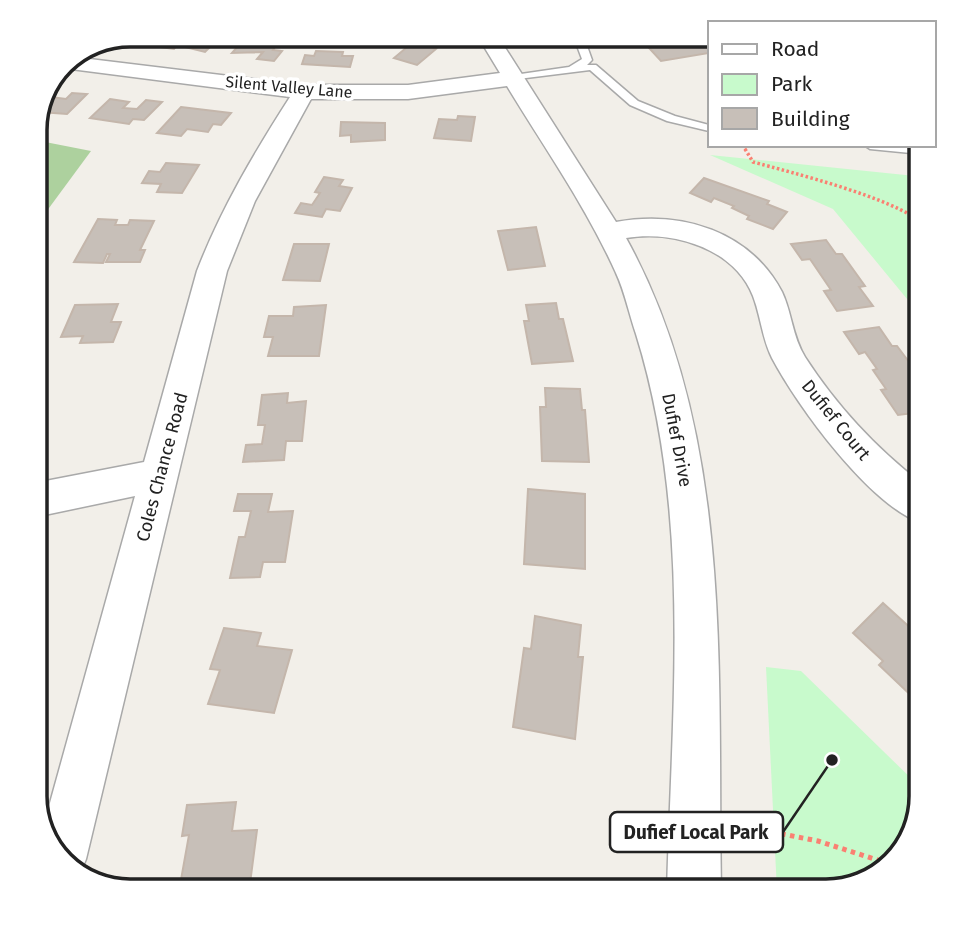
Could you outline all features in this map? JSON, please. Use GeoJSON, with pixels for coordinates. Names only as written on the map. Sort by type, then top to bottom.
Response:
{"type":"FeatureCollection","features":[{"type":"Feature","properties":{"kind":"street","name":"Dufief Drive"},"geometry":{"type":"LineString","coordinates":[[494,47],[609,232],[632,275],[663,368],[685,468],[695,597],[694,879]]}},
{"type":"Feature","properties":{"kind":"street","name":"Silent Valley Lane"},"geometry":{"type":"LineString","coordinates":[[81,64],[304,92],[408,92],[513,78]]}},
{"type":"Feature","properties":{"kind":"street","name":"Coles Chance Road"},"geometry":{"type":"LineString","coordinates":[[64,844],[223,238],[250,180],[304,92]]}},
{"type":"Feature","properties":{"kind":"street","name":"Dufief Court"},"geometry":{"type":"LineString","coordinates":[[609,232],[651,226],[682,229],[709,238],[730,251],[766,290],[777,333],[795,369],[820,407],[882,475],[909,496]]}},
{"type":"Feature","properties":{"kind":"street"},"geometry":{"type":"LineString","coordinates":[[47,498],[159,475]]}},
{"type":"Feature","properties":{"kind":"lane"},"geometry":{"type":"LineString","coordinates":[[574,68],[587,60],[584,47]]}},
{"type":"Feature","properties":{"kind":"lane"},"geometry":{"type":"LineString","coordinates":[[513,78],[592,67],[598,69],[619,92],[650,112],[708,128]]}},
{"type":"Feature","properties":{"kind":"lane"},"geometry":{"type":"LineString","coordinates":[[890,147],[909,149]]}},
{"type":"Feature","properties":{"kind":"path"},"geometry":{"type":"LineString","coordinates":[[744,147],[753,162],[831,184],[909,215]]}},
{"type":"Feature","properties":{"kind":"path"},"geometry":{"type":"LineString","coordinates":[[695,817],[818,842],[877,860]]}},
{"type":"Feature","properties":{"kind":"green space"},"geometry":{"type":"Polygon","coordinates":[[[47,142],[91,151],[47,211],[47,142]]]}},
{"type":"Feature","properties":{"kind":"green space"},"geometry":{"type":"Polygon","coordinates":[[[710,155],[909,175],[909,301],[833,209],[710,155]]]}},
{"type":"Feature","properties":{"kind":"green space"},"geometry":{"type":"Polygon","coordinates":[[[766,667],[801,671],[909,776],[909,796],[904,822],[892,846],[880,858],[867,868],[842,877],[776,879],[766,667]]]}},
{"type":"Feature","properties":{"kind":"building"},"geometry":{"type":"Polygon","coordinates":[[[185,47],[210,47],[205,52],[185,47]]]}},
{"type":"Feature","properties":{"kind":"building"},"geometry":{"type":"Polygon","coordinates":[[[237,47],[275,47],[273,50],[282,51],[274,61],[257,59],[263,52],[232,53],[237,47]]]}},
{"type":"Feature","properties":{"kind":"building"},"geometry":{"type":"Polygon","coordinates":[[[407,47],[436,49],[417,65],[394,58],[407,47]]]}},
{"type":"Feature","properties":{"kind":"building"},"geometry":{"type":"Polygon","coordinates":[[[648,47],[708,47],[708,53],[661,61],[648,47]]]}},
{"type":"Feature","properties":{"kind":"building"},"geometry":{"type":"Polygon","coordinates":[[[316,51],[343,52],[342,56],[353,56],[350,67],[302,64],[305,55],[314,56],[316,51]]]}},
{"type":"Feature","properties":{"kind":"building"},"geometry":{"type":"Polygon","coordinates":[[[72,93],[87,94],[67,114],[49,113],[55,97],[66,99],[72,93]]]}},
{"type":"Feature","properties":{"kind":"building"},"geometry":{"type":"Polygon","coordinates":[[[110,99],[129,102],[123,108],[137,109],[146,100],[162,102],[144,120],[133,119],[129,124],[90,118],[110,99]]]}},
{"type":"Feature","properties":{"kind":"building"},"geometry":{"type":"Polygon","coordinates":[[[181,107],[231,113],[221,125],[213,124],[208,132],[187,129],[181,136],[157,133],[181,107]]]}},
{"type":"Feature","properties":{"kind":"building"},"geometry":{"type":"Polygon","coordinates":[[[458,116],[475,117],[471,141],[434,138],[439,119],[457,120],[458,116]]]}},
{"type":"Feature","properties":{"kind":"building"},"geometry":{"type":"Polygon","coordinates":[[[341,122],[385,123],[385,140],[351,142],[351,135],[340,136],[341,122]]]}},
{"type":"Feature","properties":{"kind":"building"},"geometry":{"type":"Polygon","coordinates":[[[166,163],[199,165],[182,193],[157,192],[161,184],[142,183],[149,171],[160,172],[166,163]]]}},
{"type":"Feature","properties":{"kind":"building"},"geometry":{"type":"Polygon","coordinates":[[[324,177],[343,180],[339,186],[352,188],[340,211],[326,209],[322,217],[295,213],[301,203],[312,205],[320,193],[315,192],[324,177]]]}},
{"type":"Feature","properties":{"kind":"building"},"geometry":{"type":"Polygon","coordinates":[[[704,178],[769,201],[767,204],[787,212],[773,229],[747,219],[749,216],[732,208],[734,206],[714,198],[711,202],[690,193],[704,178]]]}},
{"type":"Feature","properties":{"kind":"building"},"geometry":{"type":"Polygon","coordinates":[[[98,219],[117,220],[115,225],[128,225],[130,220],[154,221],[140,250],[145,250],[140,262],[106,262],[110,254],[107,254],[103,263],[74,262],[98,219]]]}},
{"type":"Feature","properties":{"kind":"building"},"geometry":{"type":"Polygon","coordinates":[[[536,227],[545,266],[508,270],[498,231],[536,227]]]}},
{"type":"Feature","properties":{"kind":"building"},"geometry":{"type":"Polygon","coordinates":[[[826,240],[836,254],[842,254],[865,286],[859,287],[873,306],[837,311],[824,291],[831,290],[810,259],[802,260],[791,244],[826,240]]]}},
{"type":"Feature","properties":{"kind":"building"},"geometry":{"type":"Polygon","coordinates":[[[294,244],[329,244],[320,281],[283,280],[294,244]]]}},
{"type":"Feature","properties":{"kind":"building"},"geometry":{"type":"Polygon","coordinates":[[[556,303],[559,319],[563,319],[573,361],[532,364],[524,321],[529,321],[526,305],[556,303]]]}},
{"type":"Feature","properties":{"kind":"building"},"geometry":{"type":"Polygon","coordinates":[[[118,304],[111,322],[121,322],[113,342],[80,343],[83,336],[61,337],[75,305],[118,304]]]}},
{"type":"Feature","properties":{"kind":"building"},"geometry":{"type":"Polygon","coordinates":[[[326,305],[319,356],[268,356],[273,337],[264,337],[269,316],[293,316],[294,307],[326,305]]]}},
{"type":"Feature","properties":{"kind":"building"},"geometry":{"type":"Polygon","coordinates":[[[879,327],[892,346],[897,346],[909,362],[909,414],[898,415],[881,390],[886,389],[873,370],[877,369],[865,352],[859,354],[844,332],[879,327]]]}},
{"type":"Feature","properties":{"kind":"building"},"geometry":{"type":"Polygon","coordinates":[[[545,388],[580,389],[582,410],[585,410],[589,462],[542,461],[540,407],[546,407],[545,388]]]}},
{"type":"Feature","properties":{"kind":"building"},"geometry":{"type":"Polygon","coordinates":[[[288,393],[287,403],[306,401],[302,441],[286,441],[284,460],[243,462],[246,445],[262,444],[265,425],[258,425],[262,395],[288,393]]]}},
{"type":"Feature","properties":{"kind":"building"},"geometry":{"type":"Polygon","coordinates":[[[528,489],[585,494],[585,569],[524,564],[528,489]]]}},
{"type":"Feature","properties":{"kind":"building"},"geometry":{"type":"Polygon","coordinates":[[[238,494],[272,494],[268,512],[293,511],[285,562],[263,562],[260,577],[230,578],[239,537],[245,537],[251,511],[234,511],[238,494]]]}},
{"type":"Feature","properties":{"kind":"building"},"geometry":{"type":"Polygon","coordinates":[[[883,603],[909,627],[909,694],[879,665],[883,661],[853,633],[883,603]]]}},
{"type":"Feature","properties":{"kind":"building"},"geometry":{"type":"Polygon","coordinates":[[[535,616],[581,625],[578,657],[583,657],[575,739],[513,727],[524,648],[531,649],[535,616]]]}},
{"type":"Feature","properties":{"kind":"building"},"geometry":{"type":"Polygon","coordinates":[[[224,628],[261,633],[257,646],[292,650],[274,713],[208,704],[220,670],[210,669],[224,628]]]}},
{"type":"Feature","properties":{"kind":"building"},"geometry":{"type":"Polygon","coordinates":[[[236,802],[232,831],[257,830],[251,879],[181,879],[189,835],[182,836],[187,805],[236,802]]]}},
{"type":"Feature","properties":{"kind":"place","name":"Dufief Local Park"},"geometry":{"type":"Point","coordinates":[832,760]}}]}
